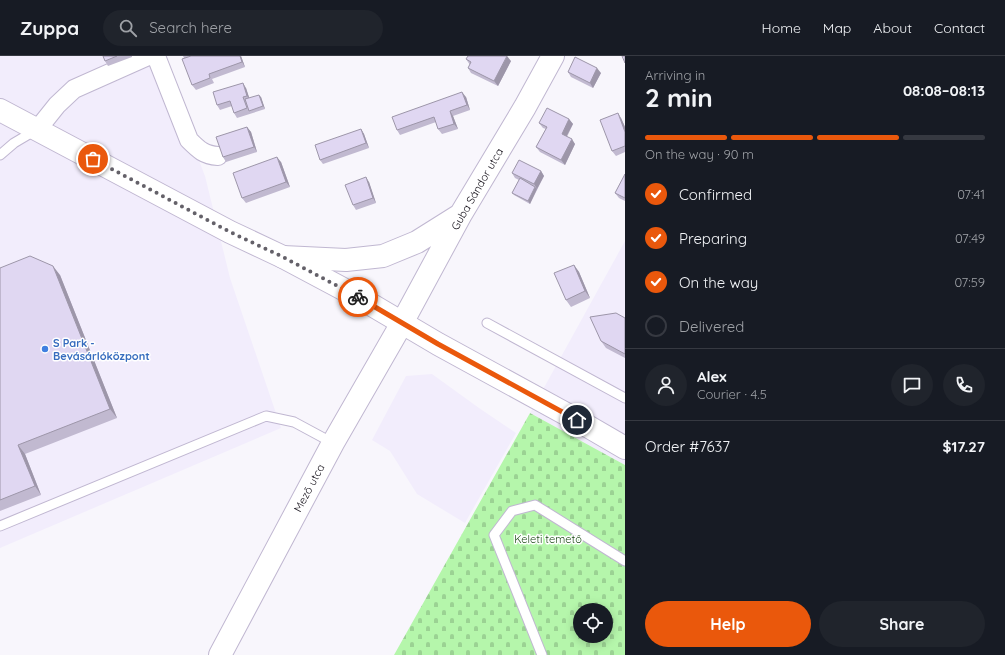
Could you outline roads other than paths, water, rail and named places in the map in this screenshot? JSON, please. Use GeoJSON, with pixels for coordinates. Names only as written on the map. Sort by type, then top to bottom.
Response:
{"type":"FeatureCollection","features":[{"type":"Feature","properties":{"kind":"main road","name":"Guba Sándor utca"},"geometry":{"type":"LineString","coordinates":[[402,323],[461,214],[525,107],[553,56]]}},
{"type":"Feature","properties":{"kind":"main road"},"geometry":{"type":"LineString","coordinates":[[0,110],[230,232],[283,257],[360,298],[438,344],[625,448]]}},
{"type":"Feature","properties":{"kind":"main road"},"geometry":{"type":"LineString","coordinates":[[283,257],[346,260],[382,256],[417,242],[461,214]]}},
{"type":"Feature","properties":{"kind":"main road","name":"Mező utca"},"geometry":{"type":"LineString","coordinates":[[220,655],[333,443],[402,323]]}},
{"type":"Feature","properties":{"kind":"street"},"geometry":{"type":"LineString","coordinates":[[37,130],[57,105],[74,89],[148,56]]}},
{"type":"Feature","properties":{"kind":"street"},"geometry":{"type":"LineString","coordinates":[[156,56],[189,140],[198,149],[209,155],[218,156]]}},
{"type":"Feature","properties":{"kind":"lane"},"geometry":{"type":"LineString","coordinates":[[0,155],[14,143],[37,130]]}},
{"type":"Feature","properties":{"kind":"lane"},"geometry":{"type":"LineString","coordinates":[[487,323],[625,398]]}},
{"type":"Feature","properties":{"kind":"lane"},"geometry":{"type":"LineString","coordinates":[[0,526],[266,416],[294,422],[333,443]]}},
{"type":"Feature","properties":{"kind":"lane"},"geometry":{"type":"LineString","coordinates":[[542,655],[494,535],[512,511],[535,505],[625,561]]}},
{"type":"Feature","properties":{"kind":"place","name":"S Park - Bevásárlóközpont"},"geometry":{"type":"Point","coordinates":[45,349]}},
{"type":"Feature","properties":{"kind":"park label","name":"Keleti temető"},"geometry":{"type":"Point","coordinates":[548,539]}}]}
